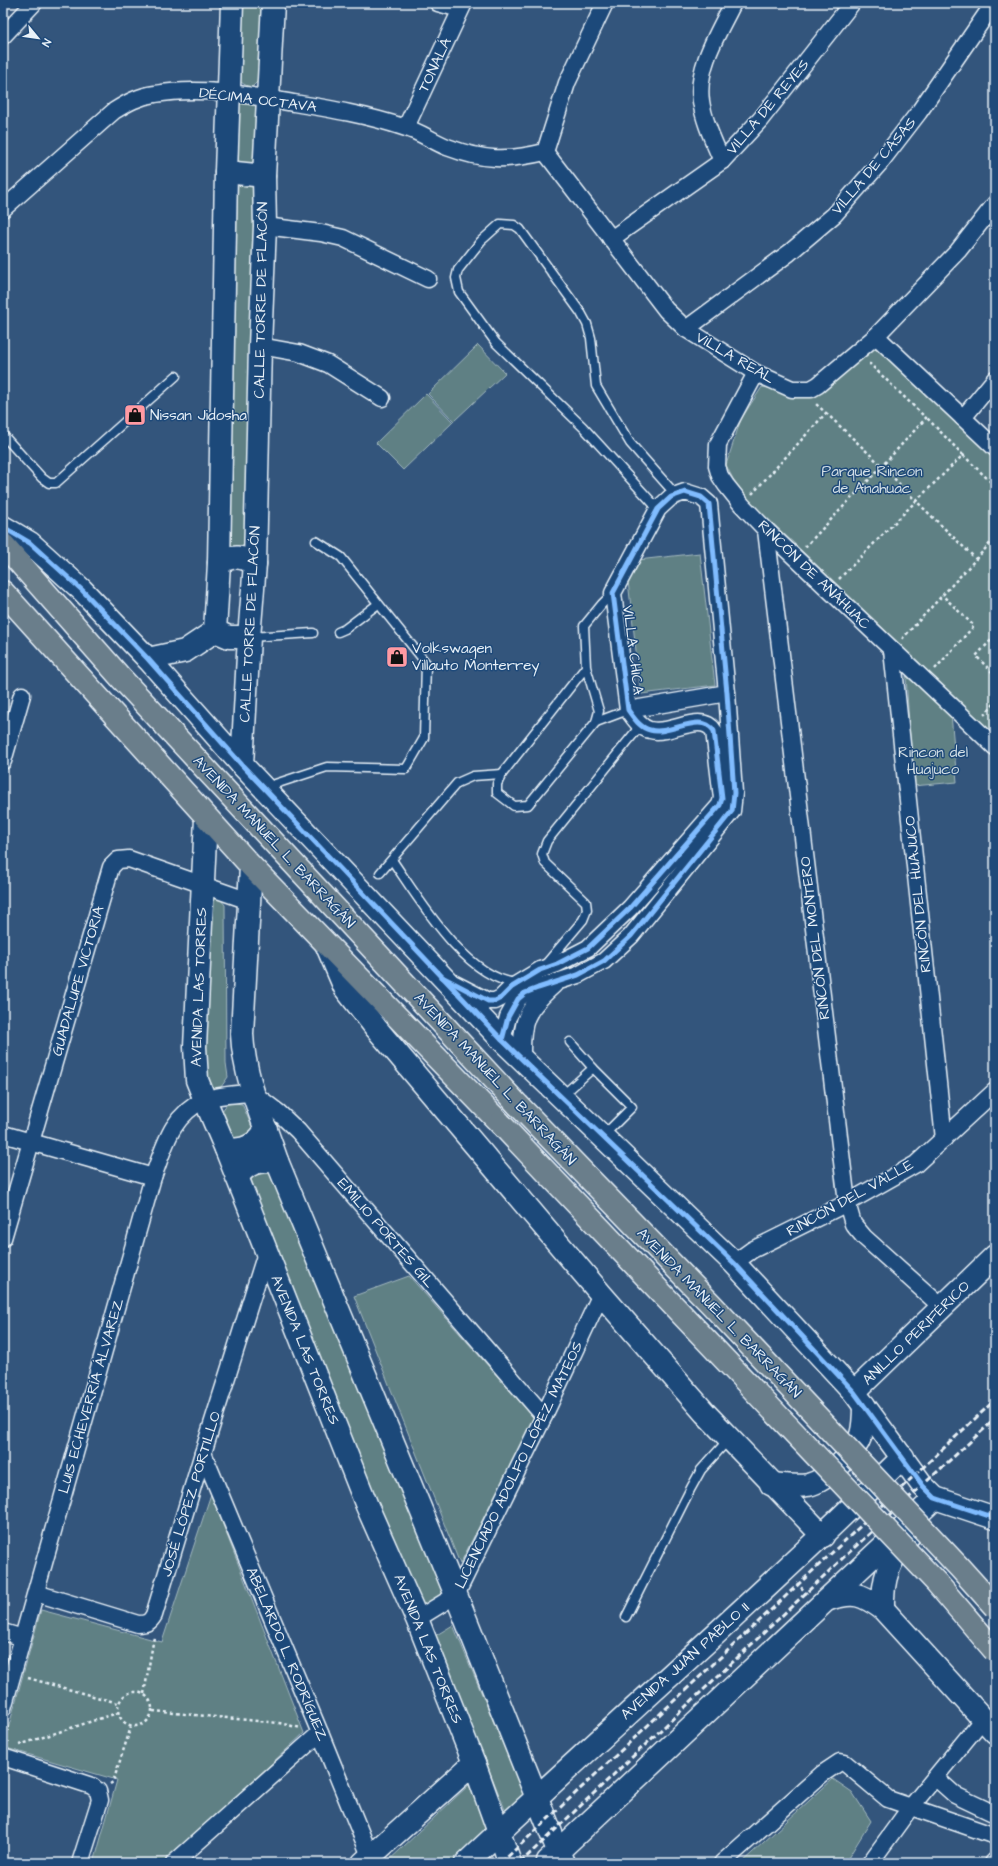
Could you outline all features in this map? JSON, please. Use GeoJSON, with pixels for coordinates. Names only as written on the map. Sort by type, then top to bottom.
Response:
{"type":"FeatureCollection","features":[{"type":"Feature","properties":{"kind":"highway","name":"AVENIDA MANUEL L. BARRAGÁN"},"geometry":{"type":"LineString","coordinates":[[3,544],[121,678],[518,1105],[710,1303],[995,1607]]}},
{"type":"Feature","properties":{"kind":"highway","name":"AVENIDA MANUEL L. BARRAGÁN"},"geometry":{"type":"LineString","coordinates":[[3,592],[206,818],[936,1582],[995,1651]]}},
{"type":"Feature","properties":{"kind":"street"},"geometry":{"type":"LineString","coordinates":[[3,36],[34,3]]}},
{"type":"Feature","properties":{"kind":"street"},"geometry":{"type":"LineString","coordinates":[[215,631],[219,563],[226,172],[232,3]]}},
{"type":"Feature","properties":{"kind":"street","name":"CALLE TORRE DE FLACÓN"},"geometry":{"type":"LineString","coordinates":[[242,765],[249,637],[255,564],[260,346],[265,226],[264,176],[273,3]]}},
{"type":"Feature","properties":{"kind":"street"},"geometry":{"type":"LineString","coordinates":[[438,3],[462,6]]}},
{"type":"Feature","properties":{"kind":"street"},"geometry":{"type":"LineString","coordinates":[[545,152],[567,83],[605,3]]}},
{"type":"Feature","properties":{"kind":"street"},"geometry":{"type":"LineString","coordinates":[[722,161],[708,126],[701,100],[702,77],[708,56],[733,3]]}},
{"type":"Feature","properties":{"kind":"street","name":"VILLA DE REYES"},"geometry":{"type":"LineString","coordinates":[[612,239],[722,161],[760,120],[852,3]]}},
{"type":"Feature","properties":{"kind":"street","name":"VILLA DE CASAS"},"geometry":{"type":"LineString","coordinates":[[686,329],[790,253],[834,215],[880,164],[919,112],[994,3]]}},
{"type":"Feature","properties":{"kind":"street","name":"TONALÁ"},"geometry":{"type":"LineString","coordinates":[[406,127],[462,6]]}},
{"type":"Feature","properties":{"kind":"street","name":"DÉCIMA OCTAVA"},"geometry":{"type":"LineString","coordinates":[[3,209],[114,111],[133,99],[155,94],[187,91],[229,94],[269,99],[364,115],[406,127],[447,147],[487,159],[518,159],[545,152]]}},
{"type":"Feature","properties":{"kind":"street","name":"VILLA REAL"},"geometry":{"type":"LineString","coordinates":[[545,152],[666,310],[686,329],[756,373],[792,389],[811,389],[818,385],[876,336],[958,251],[995,204]]}},
{"type":"Feature","properties":{"kind":"street"},"geometry":{"type":"LineString","coordinates":[[226,172],[264,176]]}},
{"type":"Feature","properties":{"kind":"street"},"geometry":{"type":"LineString","coordinates":[[265,226],[321,233],[343,238],[428,279]]}},
{"type":"Feature","properties":{"kind":"street"},"geometry":{"type":"LineString","coordinates":[[876,336],[995,448]]}},
{"type":"Feature","properties":{"kind":"street"},"geometry":{"type":"LineString","coordinates":[[260,346],[299,353],[328,364],[382,398]]}},
{"type":"Feature","properties":{"kind":"street","name":"RINCÓN DE ANÁHUAC"},"geometry":{"type":"LineString","coordinates":[[756,373],[718,444],[716,455],[720,476],[742,505],[766,530],[995,747]]}},
{"type":"Feature","properties":{"kind":"street"},"geometry":{"type":"LineString","coordinates":[[962,418],[995,380]]}},
{"type":"Feature","properties":{"kind":"street"},"geometry":{"type":"LineString","coordinates":[[442,976],[488,1002],[495,1002],[517,983],[540,970],[575,956],[588,948],[630,908],[727,806],[734,793],[727,693],[709,504],[692,492],[685,492],[676,495]]}},
{"type":"Feature","properties":{"kind":"street","name":"VILLA CHICA"},"geometry":{"type":"LineString","coordinates":[[632,716],[614,593],[658,509],[676,495]]}},
{"type":"Feature","properties":{"kind":"street"},"geometry":{"type":"LineString","coordinates":[[3,527],[30,543],[82,590],[148,659],[242,765],[502,1040],[734,1263],[859,1398],[923,1486],[944,1501],[975,1510],[995,1518]]}},
{"type":"Feature","properties":{"kind":"street","name":"RINCÓN DEL MONTERO"},"geometry":{"type":"LineString","coordinates":[[766,530],[847,1203],[853,1224],[864,1236],[943,1308]]}},
{"type":"Feature","properties":{"kind":"street"},"geometry":{"type":"LineString","coordinates":[[219,563],[232,557],[240,556],[255,564]]}},
{"type":"Feature","properties":{"kind":"street"},"geometry":{"type":"LineString","coordinates":[[148,659],[184,651],[215,631]]}},
{"type":"Feature","properties":{"kind":"street"},"geometry":{"type":"LineString","coordinates":[[215,631],[229,637],[249,637]]}},
{"type":"Feature","properties":{"kind":"street","name":"RINCÓN DEL HUAJUCO"},"geometry":{"type":"LineString","coordinates":[[892,650],[944,1139]]}},
{"type":"Feature","properties":{"kind":"street"},"geometry":{"type":"LineString","coordinates":[[632,716],[727,693]]}},
{"type":"Feature","properties":{"kind":"street"},"geometry":{"type":"LineString","coordinates":[[3,761],[22,695]]}},
{"type":"Feature","properties":{"kind":"street"},"geometry":{"type":"LineString","coordinates":[[502,1040],[508,1017],[518,999],[525,993],[592,969],[604,961],[631,936],[726,820],[727,806],[722,798],[714,731],[711,726],[705,723],[697,723],[662,731],[651,731],[632,716]]}},
{"type":"Feature","properties":{"kind":"street","name":"AVENIDA LAS TORRES"},"geometry":{"type":"LineString","coordinates":[[206,818],[195,1047],[197,1080],[226,1149],[367,1506],[417,1619],[474,1763],[510,1863]]}},
{"type":"Feature","properties":{"kind":"street","name":"GUADALUPE VICTORIA"},"geometry":{"type":"LineString","coordinates":[[3,1238],[111,867],[118,860],[129,859],[249,901]]}},
{"type":"Feature","properties":{"kind":"street"},"geometry":{"type":"LineString","coordinates":[[251,866],[242,1034],[243,1054],[253,1093],[277,1161],[456,1595],[535,1797],[556,1859],[825,1603],[944,1501]]}},
{"type":"Feature","properties":{"kind":"street"},"geometry":{"type":"LineString","coordinates":[[603,934],[621,945]]}},
{"type":"Feature","properties":{"kind":"street"},"geometry":{"type":"LineString","coordinates":[[327,946],[345,988],[358,1006],[601,1294],[729,1439],[823,1536]]}},
{"type":"Feature","properties":{"kind":"street"},"geometry":{"type":"LineString","coordinates":[[522,1060],[522,1036],[525,1020],[531,1008],[556,983]]}},
{"type":"Feature","properties":{"kind":"street","name":"RINCÓN DEL VALLE"},"geometry":{"type":"LineString","coordinates":[[734,1263],[752,1250],[847,1203],[916,1164],[995,1091]]}},
{"type":"Feature","properties":{"kind":"street"},"geometry":{"type":"LineString","coordinates":[[205,1100],[253,1093]]}},
{"type":"Feature","properties":{"kind":"street","name":"EMILIO PORTES GIL"},"geometry":{"type":"LineString","coordinates":[[253,1093],[278,1112],[298,1131],[544,1416]]}},
{"type":"Feature","properties":{"kind":"street","name":"LUIS ECHEVERRÍA ÁLVAREZ"},"geometry":{"type":"LineString","coordinates":[[3,1708],[153,1176],[174,1124],[183,1115],[205,1100]]}},
{"type":"Feature","properties":{"kind":"street"},"geometry":{"type":"LineString","coordinates":[[226,1149],[238,1150],[256,1143],[266,1129]]}},
{"type":"Feature","properties":{"kind":"street"},"geometry":{"type":"LineString","coordinates":[[3,1134],[153,1176]]}},
{"type":"Feature","properties":{"kind":"street"},"geometry":{"type":"LineString","coordinates":[[237,1177],[243,1168],[258,1161],[277,1161]]}},
{"type":"Feature","properties":{"kind":"street","name":"JOSÉ LÓPEZ PORTILLO"},"geometry":{"type":"LineString","coordinates":[[154,1615],[266,1253]]}},
{"type":"Feature","properties":{"kind":"street","name":"ANILLO PERIFÉRICO"},"geometry":{"type":"LineString","coordinates":[[859,1398],[943,1308],[995,1256]]}},
{"type":"Feature","properties":{"kind":"street","name":"LICENCIADO ADOLFO LÓPEZ MATEOS"},"geometry":{"type":"LineString","coordinates":[[417,1619],[456,1595],[544,1416],[601,1294]]}},
{"type":"Feature","properties":{"kind":"street"},"geometry":{"type":"LineString","coordinates":[[771,1484],[790,1486],[810,1484],[824,1478],[842,1463],[856,1447],[861,1436],[864,1421],[859,1398]]}},
{"type":"Feature","properties":{"kind":"street","name":"ABELARDO L. RODRÍGUEZ"},"geometry":{"type":"LineString","coordinates":[[203,1453],[320,1733],[366,1860]]}},
{"type":"Feature","properties":{"kind":"street","name":"AVENIDA JUAN PABLO II"},"geometry":{"type":"LineString","coordinates":[[466,1863],[535,1797],[786,1571],[903,1457]]}},
{"type":"Feature","properties":{"kind":"street"},"geometry":{"type":"LineString","coordinates":[[883,1609],[882,1590],[888,1569],[903,1543],[928,1513],[940,1507],[944,1501]]}},
{"type":"Feature","properties":{"kind":"street"},"geometry":{"type":"LineString","coordinates":[[36,1594],[138,1624],[149,1622],[154,1615]]}},
{"type":"Feature","properties":{"kind":"street"},"geometry":{"type":"LineString","coordinates":[[825,1603],[846,1594],[854,1594],[865,1597],[883,1609],[989,1726],[936,1778],[910,1808],[870,1863]]}},
{"type":"Feature","properties":{"kind":"street"},"geometry":{"type":"LineString","coordinates":[[3,1632],[23,1638]]}},
{"type":"Feature","properties":{"kind":"street"},"geometry":{"type":"LineString","coordinates":[[174,1863],[320,1733]]}},
{"type":"Feature","properties":{"kind":"street"},"geometry":{"type":"LineString","coordinates":[[3,1757],[92,1786],[98,1791],[100,1800],[80,1863]]}},
{"type":"Feature","properties":{"kind":"street"},"geometry":{"type":"LineString","coordinates":[[366,1860],[474,1763]]}},
{"type":"Feature","properties":{"kind":"street"},"geometry":{"type":"LineString","coordinates":[[722,1863],[837,1763],[845,1763],[883,1797],[910,1808],[995,1836]]}},
{"type":"Feature","properties":{"kind":"street"},"geometry":{"type":"LineString","coordinates":[[936,1778],[955,1795],[995,1814]]}},
{"type":"Feature","properties":{"kind":"lane"},"geometry":{"type":"LineString","coordinates":[[658,509],[583,427],[496,343],[459,292],[456,278],[458,270],[482,241],[500,224],[514,225],[520,229],[581,313],[587,324],[591,338],[596,386],[630,443],[676,495]]}},
{"type":"Feature","properties":{"kind":"lane"},"geometry":{"type":"LineString","coordinates":[[3,435],[42,478],[49,483],[56,483],[176,376]]}},
{"type":"Feature","properties":{"kind":"lane"},"geometry":{"type":"LineString","coordinates":[[3,448],[10,442]]}},
{"type":"Feature","properties":{"kind":"lane"},"geometry":{"type":"LineString","coordinates":[[264,788],[327,767],[406,769],[424,738],[426,663],[341,558],[316,541]]}},
{"type":"Feature","properties":{"kind":"lane"},"geometry":{"type":"LineString","coordinates":[[586,667],[502,774],[497,784],[497,792],[514,806],[528,805],[596,722],[600,711],[586,667],[584,626],[602,604],[614,593]]}},
{"type":"Feature","properties":{"kind":"lane"},"geometry":{"type":"LineString","coordinates":[[338,632],[345,629],[378,604]]}},
{"type":"Feature","properties":{"kind":"lane"},"geometry":{"type":"LineString","coordinates":[[249,637],[313,633]]}},
{"type":"Feature","properties":{"kind":"lane"},"geometry":{"type":"LineString","coordinates":[[540,970],[583,920],[587,910],[586,902],[545,863],[542,854],[547,841],[636,731],[632,716],[596,722]]}},
{"type":"Feature","properties":{"kind":"lane"},"geometry":{"type":"LineString","coordinates":[[380,873],[457,783],[473,776],[502,774]]}},
{"type":"Feature","properties":{"kind":"lane"},"geometry":{"type":"LineString","coordinates":[[392,860],[442,929],[466,956],[484,971],[508,982],[517,983]]}},
{"type":"Feature","properties":{"kind":"lane"},"geometry":{"type":"LineString","coordinates":[[570,1042],[593,1068],[632,1107],[602,1137]]}},
{"type":"Feature","properties":{"kind":"lane"},"geometry":{"type":"LineString","coordinates":[[561,1097],[593,1068]]}},
{"type":"Feature","properties":{"kind":"lane"},"geometry":{"type":"LineString","coordinates":[[626,1617],[701,1470],[729,1439]]}},
{"type":"Feature","properties":{"kind":"path"},"geometry":{"type":"LineString","coordinates":[[864,368],[870,364],[995,486]]}},
{"type":"Feature","properties":{"kind":"path"},"geometry":{"type":"LineString","coordinates":[[814,402],[882,466],[976,559]]}},
{"type":"Feature","properties":{"kind":"path"},"geometry":{"type":"LineString","coordinates":[[742,505],[826,413]]}},
{"type":"Feature","properties":{"kind":"path"},"geometry":{"type":"LineString","coordinates":[[795,557],[926,418]]}},
{"type":"Feature","properties":{"kind":"path"},"geometry":{"type":"LineString","coordinates":[[829,590],[963,455]]}},
{"type":"Feature","properties":{"kind":"path"},"geometry":{"type":"LineString","coordinates":[[892,650],[995,538]]}},
{"type":"Feature","properties":{"kind":"path"},"geometry":{"type":"LineString","coordinates":[[925,680],[974,626],[942,595]]}},
{"type":"Feature","properties":{"kind":"path"},"geometry":{"type":"LineString","coordinates":[[995,636],[976,656],[995,675]]}},
{"type":"Feature","properties":{"kind":"path"},"geometry":{"type":"LineString","coordinates":[[786,1571],[825,1603]]}},
{"type":"Feature","properties":{"kind":"path"},"geometry":{"type":"LineString","coordinates":[[144,1694],[155,1632],[154,1615]]}},
{"type":"Feature","properties":{"kind":"path"},"geometry":{"type":"LineString","coordinates":[[13,1674],[118,1703]]}},
{"type":"Feature","properties":{"kind":"path"},"geometry":{"type":"LineString","coordinates":[[134,1691],[144,1694],[151,1701],[152,1711],[149,1720],[141,1726],[130,1727],[122,1722],[117,1713],[118,1703],[124,1695],[134,1691]]}},
{"type":"Feature","properties":{"kind":"path"},"geometry":{"type":"LineString","coordinates":[[152,1711],[279,1723],[320,1733]]}},
{"type":"Feature","properties":{"kind":"path"},"geometry":{"type":"LineString","coordinates":[[17,1746],[117,1713]]}},
{"type":"Feature","properties":{"kind":"path"},"geometry":{"type":"LineString","coordinates":[[98,1791],[113,1782],[130,1727]]}},
{"type":"Feature","properties":{"kind":"green space"},"geometry":{"type":"Polygon","coordinates":[[[240,3],[262,3],[259,80],[252,87],[239,81],[240,3]]]}},
{"type":"Feature","properties":{"kind":"green space"},"geometry":{"type":"Polygon","coordinates":[[[240,101],[259,106],[260,162],[233,163],[240,101]]]}},
{"type":"Feature","properties":{"kind":"green space"},"geometry":{"type":"Polygon","coordinates":[[[238,181],[261,186],[248,552],[226,551],[238,181]]]}},
{"type":"Feature","properties":{"kind":"green space"},"geometry":{"type":"Polygon","coordinates":[[[478,345],[505,373],[454,421],[428,394],[478,345]]]}},
{"type":"Feature","properties":{"kind":"green space","name":"Parque Rincon de Anahuac"},"geometry":{"type":"Polygon","coordinates":[[[877,345],[995,459],[995,735],[739,491],[726,465],[741,419],[762,387],[817,396],[877,345]]]}},
{"type":"Feature","properties":{"kind":"green space"},"geometry":{"type":"Polygon","coordinates":[[[426,394],[453,422],[403,470],[376,443],[426,394]]]}},
{"type":"Feature","properties":{"kind":"green space"},"geometry":{"type":"Polygon","coordinates":[[[700,553],[715,685],[641,694],[628,581],[638,560],[700,553]]]}},
{"type":"Feature","properties":{"kind":"green space","name":"Rincon del Huajuco"},"geometry":{"type":"Polygon","coordinates":[[[906,676],[951,714],[957,782],[913,786],[906,676]]]}},
{"type":"Feature","properties":{"kind":"green space"},"geometry":{"type":"Polygon","coordinates":[[[216,898],[221,900],[225,905],[226,1063],[228,1077],[221,1087],[214,1089],[210,1088],[200,1058],[211,899],[216,898]]]}},
{"type":"Feature","properties":{"kind":"green space"},"geometry":{"type":"Polygon","coordinates":[[[227,1104],[242,1104],[255,1134],[234,1141],[222,1111],[227,1104]]]}},
{"type":"Feature","properties":{"kind":"green space"},"geometry":{"type":"Polygon","coordinates":[[[270,1171],[443,1593],[419,1608],[247,1177],[249,1173],[270,1171]]]}},
{"type":"Feature","properties":{"kind":"green space"},"geometry":{"type":"Polygon","coordinates":[[[409,1276],[534,1418],[460,1564],[354,1296],[409,1276]]]}},
{"type":"Feature","properties":{"kind":"green space"},"geometry":{"type":"Polygon","coordinates":[[[211,1494],[304,1733],[166,1863],[94,1863],[117,1780],[3,1747],[41,1610],[162,1642],[211,1494]]]}},
{"type":"Feature","properties":{"kind":"green space"},"geometry":{"type":"Polygon","coordinates":[[[453,1625],[525,1797],[506,1812],[435,1636],[453,1625]]]}},
{"type":"Feature","properties":{"kind":"green space"},"geometry":{"type":"Polygon","coordinates":[[[833,1779],[852,1792],[871,1821],[845,1863],[741,1863],[833,1779]]]}},
{"type":"Feature","properties":{"kind":"green space"},"geometry":{"type":"Polygon","coordinates":[[[469,1785],[491,1837],[462,1863],[386,1863],[469,1785]]]}},
{"type":"Feature","properties":{"kind":"railway"},"geometry":{"type":"LineString","coordinates":[[501,1863],[995,1400]]}},
{"type":"Feature","properties":{"kind":"railway"},"geometry":{"type":"LineString","coordinates":[[520,1863],[844,1557],[995,1419]]}},
{"type":"Feature","properties":{"kind":"cycle path"},"geometry":{"type":"LineString","coordinates":[[442,977],[488,1001],[495,1001],[501,998],[512,987],[540,970],[557,964],[588,948],[630,908],[720,805],[722,798],[714,731],[708,725],[701,723],[693,723],[667,730],[650,730],[640,725],[628,710],[613,593],[658,509],[671,497],[685,492],[701,497],[709,504],[727,693],[734,793],[732,811],[631,936],[604,961],[578,975],[525,993],[518,999],[508,1017],[502,1040]]}},
{"type":"Feature","properties":{"kind":"cycle path"},"geometry":{"type":"LineString","coordinates":[[3,527],[30,543],[82,590],[148,659],[242,765],[502,1040],[734,1263],[854,1392],[923,1486],[935,1498],[995,1518]]}},
{"type":"Feature","properties":{"kind":"place","name":"Nissan Jidosha"},"geometry":{"type":"Point","coordinates":[135,415]}},
{"type":"Feature","properties":{"kind":"place","name":"Volkswagen Villauto Monterrey"},"geometry":{"type":"Point","coordinates":[397,657]}}]}
